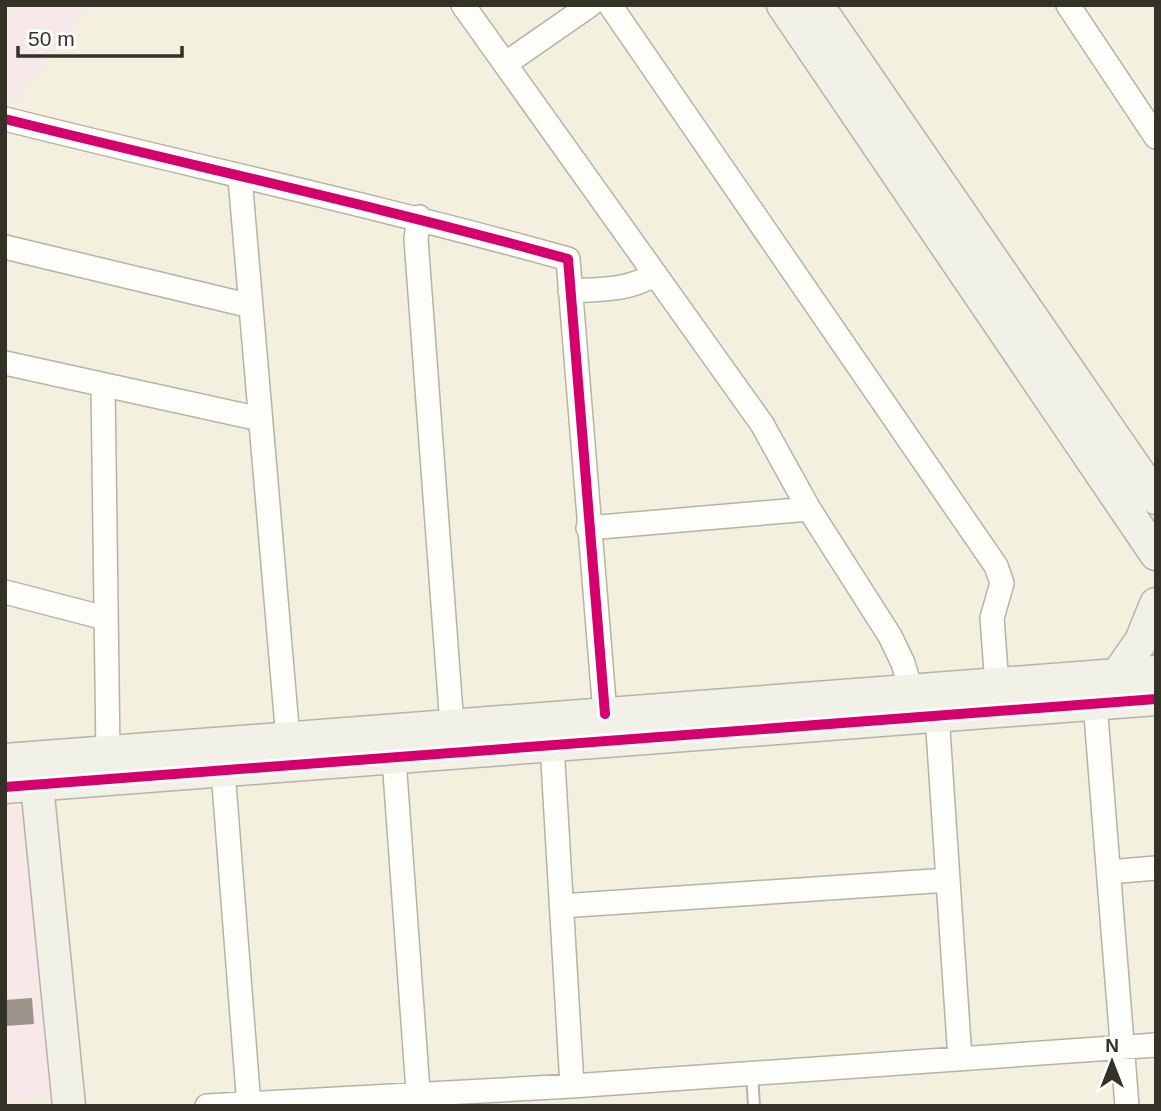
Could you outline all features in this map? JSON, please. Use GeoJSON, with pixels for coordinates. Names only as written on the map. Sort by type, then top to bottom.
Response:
{"type":"FeatureCollection","features":[{"type":"Feature","properties":{"kind":"street"},"geometry":{"type":"LineString","coordinates":[[463,5],[762,424],[810,509],[890,636],[903,663],[911,691]]}},
{"type":"Feature","properties":{"kind":"street"},"geometry":{"type":"LineString","coordinates":[[505,64],[590,5]]}},
{"type":"Feature","properties":{"kind":"street"},"geometry":{"type":"LineString","coordinates":[[610,5],[996,566],[1002,583],[992,618],[998,685]]}},
{"type":"Feature","properties":{"kind":"street"},"geometry":{"type":"LineString","coordinates":[[783,5],[1156,554]]}},
{"type":"Feature","properties":{"kind":"street"},"geometry":{"type":"LineString","coordinates":[[817,5],[1156,498]]}},
{"type":"Feature","properties":{"kind":"street"},"geometry":{"type":"LineString","coordinates":[[1068,5],[1155,135]]}},
{"type":"Feature","properties":{"kind":"street"},"geometry":{"type":"LineString","coordinates":[[5,119],[240,178],[419,217],[568,260],[605,714]]}},
{"type":"Feature","properties":{"kind":"street"},"geometry":{"type":"LineString","coordinates":[[240,178],[288,739]]}},
{"type":"Feature","properties":{"kind":"street"},"geometry":{"type":"LineString","coordinates":[[419,217],[416,239],[452,726]]}},
{"type":"Feature","properties":{"kind":"street"},"geometry":{"type":"LineString","coordinates":[[5,247],[251,306]]}},
{"type":"Feature","properties":{"kind":"street"},"geometry":{"type":"LineString","coordinates":[[570,291],[636,286],[655,274]]}},
{"type":"Feature","properties":{"kind":"street"},"geometry":{"type":"LineString","coordinates":[[5,363],[260,419]]}},
{"type":"Feature","properties":{"kind":"street"},"geometry":{"type":"LineString","coordinates":[[103,385],[108,753]]}},
{"type":"Feature","properties":{"kind":"street"},"geometry":{"type":"LineString","coordinates":[[588,528],[810,509]]}},
{"type":"Feature","properties":{"kind":"street"},"geometry":{"type":"LineString","coordinates":[[5,592],[105,618]]}},
{"type":"Feature","properties":{"kind":"street"},"geometry":{"type":"LineString","coordinates":[[1118,674],[1141,641],[1156,604]]}},
{"type":"Feature","properties":{"kind":"street"},"geometry":{"type":"LineString","coordinates":[[5,788],[223,771],[393,744],[452,726],[1156,672]]}},
{"type":"Feature","properties":{"kind":"street"},"geometry":{"type":"LineString","coordinates":[[5,761],[288,739],[393,744],[552,745],[1156,698]]}},
{"type":"Feature","properties":{"kind":"street"},"geometry":{"type":"LineString","coordinates":[[1095,703],[1128,1106]]}},
{"type":"Feature","properties":{"kind":"street"},"geometry":{"type":"LineString","coordinates":[[937,715],[960,1059]]}},
{"type":"Feature","properties":{"kind":"street"},"geometry":{"type":"LineString","coordinates":[[393,744],[419,1099]]}},
{"type":"Feature","properties":{"kind":"street"},"geometry":{"type":"LineString","coordinates":[[552,745],[572,1086]]}},
{"type":"Feature","properties":{"kind":"street"},"geometry":{"type":"LineString","coordinates":[[223,771],[249,1104]]}},
{"type":"Feature","properties":{"kind":"street"},"geometry":{"type":"LineString","coordinates":[[37,785],[69,1106]]}},
{"type":"Feature","properties":{"kind":"street"},"geometry":{"type":"LineString","coordinates":[[1109,872],[1156,868]]}},
{"type":"Feature","properties":{"kind":"street"},"geometry":{"type":"LineString","coordinates":[[561,906],[948,880]]}},
{"type":"Feature","properties":{"kind":"street"},"geometry":{"type":"LineString","coordinates":[[207,1106],[419,1099],[1156,1045]]}},
{"type":"Feature","properties":{"kind":"lane"},"geometry":{"type":"LineString","coordinates":[[752,1074],[754,1106]]}},
{"type":"Feature","properties":{"kind":"shaded area"},"geometry":{"type":"Polygon","coordinates":[[[5,5],[90,5],[17,101],[5,98],[5,5]]]}},
{"type":"Feature","properties":{"kind":"shaded area"},"geometry":{"type":"Polygon","coordinates":[[[24,800],[51,1097],[5,1101],[5,801],[24,800]]]}},
{"type":"Feature","properties":{"kind":"building"},"geometry":{"type":"Polygon","coordinates":[[[32,998],[34,1024],[5,1026],[5,1000],[32,998]]]}},
{"type":"Feature","properties":{"kind":"cycle path"},"geometry":{"type":"LineString","coordinates":[[5,119],[358,204],[568,259],[605,714]]}},
{"type":"Feature","properties":{"kind":"cycle path"},"geometry":{"type":"LineString","coordinates":[[5,787],[1156,699]]}}]}
